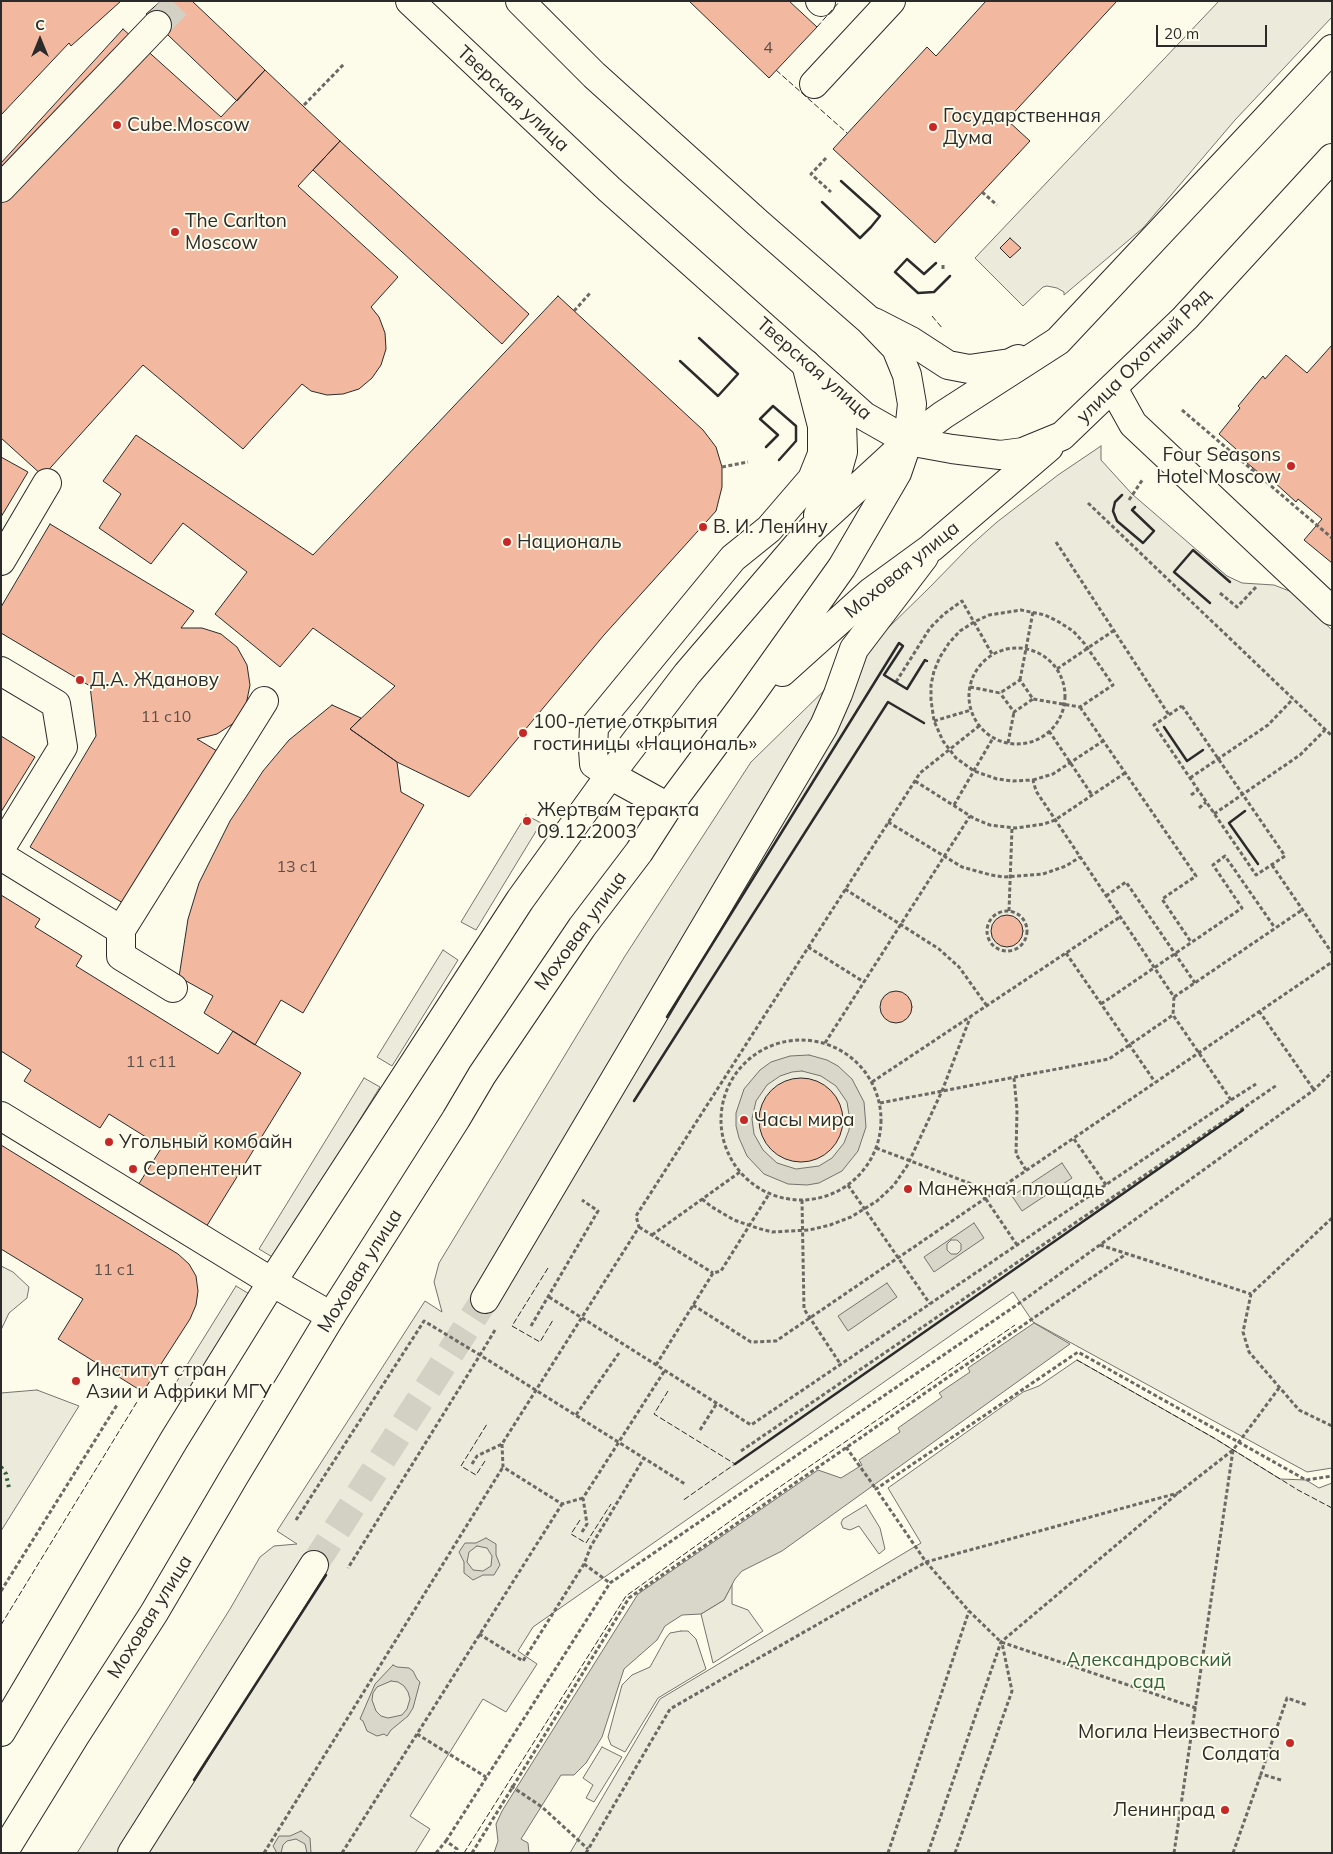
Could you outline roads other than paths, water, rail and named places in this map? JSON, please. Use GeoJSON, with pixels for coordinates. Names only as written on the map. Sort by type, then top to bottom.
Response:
{"type":"FeatureCollection","features":[{"type":"Feature","properties":{"kind":"main road","name":"Тверская улица"},"geometry":{"type":"LineString","coordinates":[[410,1],[609,189],[828,385],[864,416],[908,441]]}},
{"type":"Feature","properties":{"kind":"main road"},"geometry":{"type":"LineString","coordinates":[[520,1],[601,81],[758,223],[870,320],[896,348],[907,375],[912,404],[908,441]]}},
{"type":"Feature","properties":{"kind":"main road"},"geometry":{"type":"LineString","coordinates":[[814,84],[891,1]]}},
{"type":"Feature","properties":{"kind":"main road"},"geometry":{"type":"LineString","coordinates":[[1,188],[158,25]]}},
{"type":"Feature","properties":{"kind":"main road"},"geometry":{"type":"LineString","coordinates":[[1,1732],[169,1449],[272,1282],[520,900],[610,775],[688,674],[807,534],[908,441],[943,415],[1058,342],[1332,49]]}},
{"type":"Feature","properties":{"kind":"main road","name":"улица Охотный Ряд"},"geometry":{"type":"LineString","coordinates":[[908,441],[1000,455],[1023,452],[1062,436],[1185,318],[1332,158]]}},
{"type":"Feature","properties":{"kind":"main road"},"geometry":{"type":"LineString","coordinates":[[870,320],[948,365],[969,369],[1010,363],[1058,342]]}},
{"type":"Feature","properties":{"kind":"main road"},"geometry":{"type":"LineString","coordinates":[[668,807],[594,764],[594,727],[733,558],[769,529],[812,479],[822,454],[822,426],[806,364]]}},
{"type":"Feature","properties":{"kind":"main road"},"geometry":{"type":"LineString","coordinates":[[807,534],[831,494],[844,452],[842,423],[828,385]]}},
{"type":"Feature","properties":{"kind":"main road"},"geometry":{"type":"LineString","coordinates":[[1113,388],[1133,424],[1332,611]]}},
{"type":"Feature","properties":{"kind":"main road","name":"Моховая улица"},"geometry":{"type":"LineString","coordinates":[[743,706],[872,591],[931,548],[1062,436]]}},
{"type":"Feature","properties":{"kind":"main road","name":"Моховая улица"},"geometry":{"type":"LineString","coordinates":[[3,1853],[154,1613],[234,1475],[482,1075],[582,927],[842,567],[897,473],[908,441]]}},
{"type":"Feature","properties":{"kind":"main road"},"geometry":{"type":"LineString","coordinates":[[1,561],[47,483]]}},
{"type":"Feature","properties":{"kind":"main road"},"geometry":{"type":"LineString","coordinates":[[485,1299],[824,726],[854,650],[931,548]]}},
{"type":"Feature","properties":{"kind":"main road"},"geometry":{"type":"LineString","coordinates":[[1,671],[56,704],[63,747],[1,848]]}},
{"type":"Feature","properties":{"kind":"main road"},"geometry":{"type":"LineString","coordinates":[[173,988],[121,956],[121,930],[264,700]]}},
{"type":"Feature","properties":{"kind":"main road"},"geometry":{"type":"LineString","coordinates":[[1,856],[121,930]]}},
{"type":"Feature","properties":{"kind":"main road"},"geometry":{"type":"LineString","coordinates":[[1,1116],[272,1282],[331,1316]]}},
{"type":"Feature","properties":{"kind":"main road"},"geometry":{"type":"LineString","coordinates":[[132,1853],[314,1565]]}},
{"type":"Feature","properties":{"kind":"tunnel"},"geometry":{"type":"LineString","coordinates":[[157,25],[180,1]]}},
{"type":"Feature","properties":{"kind":"tunnel"},"geometry":{"type":"LineString","coordinates":[[314,1565],[485,1299]]}},
{"type":"Feature","properties":{"kind":"place","name":"Cube.Moscow"},"geometry":{"type":"Point","coordinates":[117,125]}},
{"type":"Feature","properties":{"kind":"place","name":"Государственная Дума"},"geometry":{"type":"Point","coordinates":[933,127]}},
{"type":"Feature","properties":{"kind":"place","name":"The Carlton Moscow"},"geometry":{"type":"Point","coordinates":[175,232]}},
{"type":"Feature","properties":{"kind":"place","name":"Four Seasons Hotel Moscow"},"geometry":{"type":"Point","coordinates":[1291,466]}},
{"type":"Feature","properties":{"kind":"place","name":"В. И. Ленину"},"geometry":{"type":"Point","coordinates":[703,527]}},
{"type":"Feature","properties":{"kind":"place","name":"Националь"},"geometry":{"type":"Point","coordinates":[507,542]}},
{"type":"Feature","properties":{"kind":"place","name":"Д.А. Жданову"},"geometry":{"type":"Point","coordinates":[80,680]}},
{"type":"Feature","properties":{"kind":"place","name":"100-летие открытия гостиницы «Националь»"},"geometry":{"type":"Point","coordinates":[523,733]}},
{"type":"Feature","properties":{"kind":"place","name":"Жертвам теракта 09.12.2003"},"geometry":{"type":"Point","coordinates":[527,821]}},
{"type":"Feature","properties":{"kind":"place","name":"Часы мира"},"geometry":{"type":"Point","coordinates":[744,1120]}},
{"type":"Feature","properties":{"kind":"place","name":"Угольный комбайн"},"geometry":{"type":"Point","coordinates":[109,1142]}},
{"type":"Feature","properties":{"kind":"place","name":"Серпентенит"},"geometry":{"type":"Point","coordinates":[133,1169]}},
{"type":"Feature","properties":{"kind":"place","name":"Манежная площадь"},"geometry":{"type":"Point","coordinates":[908,1189]}},
{"type":"Feature","properties":{"kind":"place","name":"Институт стран Азии и Африки МГУ"},"geometry":{"type":"Point","coordinates":[76,1381]}},
{"type":"Feature","properties":{"kind":"place","name":"Могила Неизвестного Солдата"},"geometry":{"type":"Point","coordinates":[1290,1743]}},
{"type":"Feature","properties":{"kind":"place","name":"Ленинград"},"geometry":{"type":"Point","coordinates":[1225,1810]}},
{"type":"Feature","properties":{"kind":"park label","name":"Александровский сад"},"geometry":{"type":"Point","coordinates":[1149,1671]}}]}
